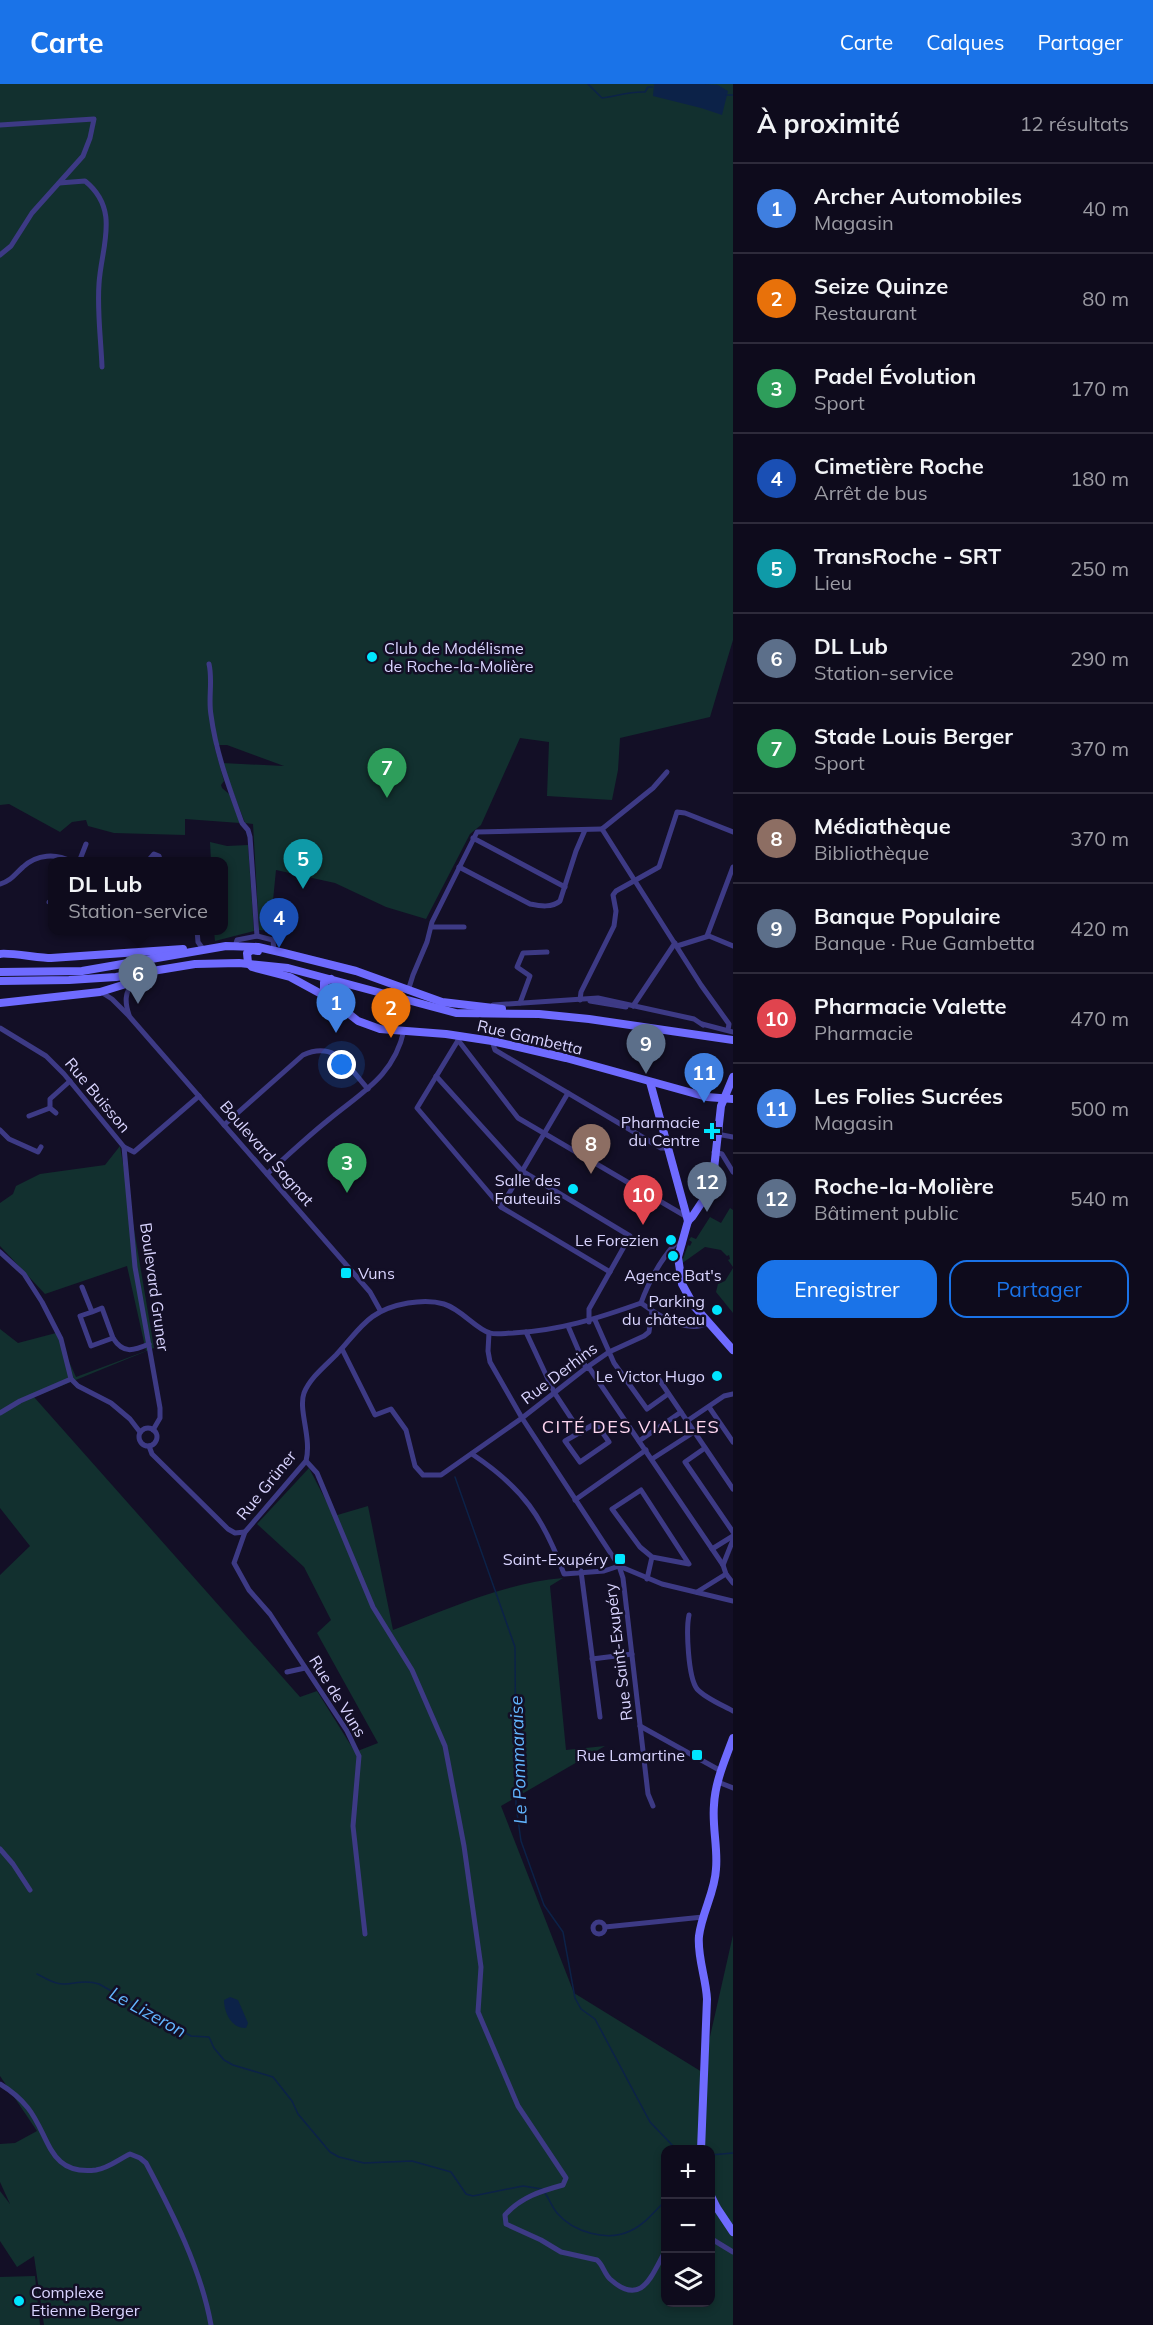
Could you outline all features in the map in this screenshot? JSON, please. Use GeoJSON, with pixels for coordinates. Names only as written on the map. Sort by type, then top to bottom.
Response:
{"type":"FeatureCollection","features":[{"type":"Feature","properties":{"kind":"main road"},"geometry":{"type":"LineString","coordinates":[[0,1003],[100,992],[195,961],[228,958],[231,956],[231,950],[226,946]]}},
{"type":"Feature","properties":{"kind":"main road"},"geometry":{"type":"LineString","coordinates":[[0,972],[82,971],[235,946],[274,951],[333,965],[442,1002],[477,1007],[556,1012],[733,1040]]}},
{"type":"Feature","properties":{"kind":"main road"},"geometry":{"type":"LineString","coordinates":[[0,954],[4,952],[30,958],[51,958],[162,950],[203,950]]}},
{"type":"Feature","properties":{"kind":"main road"},"geometry":{"type":"LineString","coordinates":[[250,965],[247,953],[252,950],[321,966],[333,965]]}},
{"type":"Feature","properties":{"kind":"main road"},"geometry":{"type":"LineString","coordinates":[[0,981],[116,977],[195,964],[250,965],[288,968],[456,1013],[519,1013],[590,1018]]}},
{"type":"Feature","properties":{"kind":"main road","name":"Rue Gambetta"},"geometry":{"type":"LineString","coordinates":[[250,965],[281,973],[300,981],[368,1026],[458,1039],[492,1041],[566,1058],[707,1097],[729,1098]]}},
{"type":"Feature","properties":{"kind":"main road"},"geometry":{"type":"LineString","coordinates":[[331,979],[326,979],[323,986],[333,1001]]}},
{"type":"Feature","properties":{"kind":"main road"},"geometry":{"type":"LineString","coordinates":[[733,1077],[729,1098],[721,1106],[714,1152],[712,1187],[688,1219],[678,1257],[682,1284],[694,1306],[733,1350]]}},
{"type":"Feature","properties":{"kind":"main road"},"geometry":{"type":"LineString","coordinates":[[650,1082],[688,1219]]}},
{"type":"Feature","properties":{"kind":"main road"},"geometry":{"type":"LineString","coordinates":[[701,2145],[707,1999],[699,1949],[699,1933],[713,1888],[716,1869],[714,1804],[721,1771],[733,1738]]}},
{"type":"Feature","properties":{"kind":"main road"},"geometry":{"type":"LineString","coordinates":[[713,2199],[733,2232]]}},
{"type":"Feature","properties":{"kind":"street"},"geometry":{"type":"LineString","coordinates":[[0,125],[94,119],[83,156],[32,213],[11,246],[0,255]]}},
{"type":"Feature","properties":{"kind":"street"},"geometry":{"type":"LineString","coordinates":[[59,183],[85,182],[96,190],[108,222],[99,284],[102,367]]}},
{"type":"Feature","properties":{"kind":"street"},"geometry":{"type":"LineString","coordinates":[[209,664],[212,675],[210,712],[220,764],[242,823],[250,837],[257,936]]}},
{"type":"Feature","properties":{"kind":"street"},"geometry":{"type":"LineString","coordinates":[[408,991],[432,927],[432,921],[477,832],[602,830],[654,788],[667,772]]}},
{"type":"Feature","properties":{"kind":"street"},"geometry":{"type":"LineString","coordinates":[[580,1000],[581,992],[614,926],[616,911],[613,895],[632,881],[636,882],[659,867],[678,812],[733,832]]}},
{"type":"Feature","properties":{"kind":"street"},"geometry":{"type":"LineString","coordinates":[[459,867],[530,904],[556,905],[560,901],[585,830]]}},
{"type":"Feature","properties":{"kind":"street"},"geometry":{"type":"LineString","coordinates":[[477,1007],[598,998],[694,1019],[703,1025],[731,1031],[729,1024],[602,830]]}},
{"type":"Feature","properties":{"kind":"street"},"geometry":{"type":"LineString","coordinates":[[474,838],[565,888]]}},
{"type":"Feature","properties":{"kind":"street"},"geometry":{"type":"LineString","coordinates":[[81,857],[86,844]]}},
{"type":"Feature","properties":{"kind":"street"},"geometry":{"type":"LineString","coordinates":[[0,884],[9,882],[24,865],[37,857],[58,857]]}},
{"type":"Feature","properties":{"kind":"street"},"geometry":{"type":"LineString","coordinates":[[707,936],[733,867]]}},
{"type":"Feature","properties":{"kind":"street"},"geometry":{"type":"LineString","coordinates":[[432,927],[464,927]]}},
{"type":"Feature","properties":{"kind":"street"},"geometry":{"type":"LineString","coordinates":[[197,935],[198,942],[203,950]]}},
{"type":"Feature","properties":{"kind":"street"},"geometry":{"type":"LineString","coordinates":[[235,946],[237,940],[257,936],[273,940],[274,951]]}},
{"type":"Feature","properties":{"kind":"street"},"geometry":{"type":"LineString","coordinates":[[632,1007],[676,944],[707,936],[733,946]]}},
{"type":"Feature","properties":{"kind":"street"},"geometry":{"type":"LineString","coordinates":[[520,1003],[530,976],[517,967],[523,953],[547,952]]}},
{"type":"Feature","properties":{"kind":"street"},"geometry":{"type":"LineString","coordinates":[[129,1016],[125,1005],[126,994],[131,984],[136,981]]}},
{"type":"Feature","properties":{"kind":"street","name":"Boulevard Sagnat"},"geometry":{"type":"LineString","coordinates":[[100,992],[112,999],[129,1016],[370,1292],[380,1310]]}},
{"type":"Feature","properties":{"kind":"street","name":"Rue Buisson"},"geometry":{"type":"LineString","coordinates":[[0,1028],[39,1051],[70,1081],[124,1146],[134,1152],[198,1096]]}},
{"type":"Feature","properties":{"kind":"street"},"geometry":{"type":"LineString","coordinates":[[267,1174],[327,1120],[368,1089],[384,1072],[402,1039],[404,1030]]}},
{"type":"Feature","properties":{"kind":"street"},"geometry":{"type":"LineString","coordinates":[[610,1272],[501,1207],[417,1108],[458,1039],[518,1118],[688,1219]]}},
{"type":"Feature","properties":{"kind":"street"},"geometry":{"type":"LineString","coordinates":[[492,1041],[495,1050],[661,1148],[668,1148]]}},
{"type":"Feature","properties":{"kind":"street"},"geometry":{"type":"LineString","coordinates":[[224,1125],[303,1055],[314,1050],[327,1050],[340,1056],[368,1089]]}},
{"type":"Feature","properties":{"kind":"street"},"geometry":{"type":"LineString","coordinates":[[436,1076],[522,1171],[630,1236],[589,1309],[592,1321],[609,1352],[647,1409],[668,1394]]}},
{"type":"Feature","properties":{"kind":"street"},"geometry":{"type":"LineString","coordinates":[[50,1108],[50,1099],[70,1081]]}},
{"type":"Feature","properties":{"kind":"street"},"geometry":{"type":"LineString","coordinates":[[501,1207],[568,1094]]}},
{"type":"Feature","properties":{"kind":"street"},"geometry":{"type":"LineString","coordinates":[[50,1108],[56,1113]]}},
{"type":"Feature","properties":{"kind":"street"},"geometry":{"type":"LineString","coordinates":[[29,1116],[50,1108]]}},
{"type":"Feature","properties":{"kind":"street"},"geometry":{"type":"LineString","coordinates":[[0,1130],[9,1139],[38,1152],[41,1147]]}},
{"type":"Feature","properties":{"kind":"street"},"geometry":{"type":"LineString","coordinates":[[717,1134],[733,1137]]}},
{"type":"Feature","properties":{"kind":"street","name":"Boulevard Gruner"},"geometry":{"type":"LineString","coordinates":[[124,1146],[135,1267],[160,1408],[160,1418],[153,1430]]}},
{"type":"Feature","properties":{"kind":"street"},"geometry":{"type":"LineString","coordinates":[[714,1152],[722,1154],[733,1172]]}},
{"type":"Feature","properties":{"kind":"street"},"geometry":{"type":"LineString","coordinates":[[380,1310],[425,1300],[455,1308],[489,1333],[526,1332],[592,1321],[641,1303],[665,1255],[675,1244],[683,1244]]}},
{"type":"Feature","properties":{"kind":"street"},"geometry":{"type":"LineString","coordinates":[[0,1252],[24,1274],[42,1302],[61,1339],[71,1379],[78,1386],[111,1403],[130,1419],[140,1432],[140,1441],[144,1445],[149,1446],[155,1443],[157,1438],[153,1430],[145,1429],[140,1432]]}},
{"type":"Feature","properties":{"kind":"street"},"geometry":{"type":"LineString","coordinates":[[82,1287],[92,1312]]}},
{"type":"Feature","properties":{"kind":"street"},"geometry":{"type":"LineString","coordinates":[[641,1303],[664,1318],[680,1324],[699,1328],[708,1323]]}},
{"type":"Feature","properties":{"kind":"street"},"geometry":{"type":"LineString","coordinates":[[113,1338],[91,1346],[80,1316],[102,1308],[118,1346],[125,1350],[136,1350],[149,1344]]}},
{"type":"Feature","properties":{"kind":"street","name":"Rue Grüner"},"geometry":{"type":"LineString","coordinates":[[234,1563],[245,1532],[306,1461],[308,1442],[303,1395],[311,1382],[360,1326],[380,1310]]}},
{"type":"Feature","properties":{"kind":"street","name":"Rue Derhins"},"geometry":{"type":"LineString","coordinates":[[342,1349],[375,1415],[391,1409],[406,1430],[415,1466],[423,1475],[441,1475],[522,1418],[609,1352],[644,1336],[649,1332],[652,1311]]}},
{"type":"Feature","properties":{"kind":"street"},"geometry":{"type":"LineString","coordinates":[[568,1326],[586,1368],[590,1369],[646,1450],[733,1583]]}},
{"type":"Feature","properties":{"kind":"street"},"geometry":{"type":"LineString","coordinates":[[526,1332],[554,1392],[581,1433]]}},
{"type":"Feature","properties":{"kind":"street"},"geometry":{"type":"LineString","coordinates":[[489,1333],[490,1362],[522,1418],[619,1566],[647,1579],[733,1601]]}},
{"type":"Feature","properties":{"kind":"street"},"geometry":{"type":"LineString","coordinates":[[658,1378],[733,1489]]}},
{"type":"Feature","properties":{"kind":"street"},"geometry":{"type":"LineString","coordinates":[[0,1413],[20,1401],[71,1379]]}},
{"type":"Feature","properties":{"kind":"street"},"geometry":{"type":"LineString","coordinates":[[687,1421],[724,1396],[733,1394]]}},
{"type":"Feature","properties":{"kind":"street"},"geometry":{"type":"LineString","coordinates":[[709,1407],[733,1442]]}},
{"type":"Feature","properties":{"kind":"street"},"geometry":{"type":"LineString","coordinates":[[639,1441],[681,1412]]}},
{"type":"Feature","properties":{"kind":"street"},"geometry":{"type":"LineString","coordinates":[[596,1423],[609,1442],[580,1462],[564,1441],[581,1433],[596,1423]]}},
{"type":"Feature","properties":{"kind":"street"},"geometry":{"type":"LineString","coordinates":[[652,1459],[694,1432]]}},
{"type":"Feature","properties":{"kind":"street"},"geometry":{"type":"LineString","coordinates":[[149,1446],[152,1454],[228,1529],[235,1533],[245,1532]]}},
{"type":"Feature","properties":{"kind":"street"},"geometry":{"type":"LineString","coordinates":[[705,1448],[685,1462],[733,1536]]}},
{"type":"Feature","properties":{"kind":"street"},"geometry":{"type":"LineString","coordinates":[[575,1500],[646,1450]]}},
{"type":"Feature","properties":{"kind":"street"},"geometry":{"type":"LineString","coordinates":[[472,1454],[499,1472],[535,1511],[552,1540],[564,1574],[619,1566]]}},
{"type":"Feature","properties":{"kind":"street"},"geometry":{"type":"LineString","coordinates":[[306,1461],[317,1473],[373,1607],[412,1670],[444,1746],[464,1846],[481,1968],[478,2012],[518,2106],[566,2178],[563,2185],[523,2199],[505,2215],[506,2224],[561,2252],[597,2260],[610,2279],[629,2289],[642,2287],[649,2283],[664,2253]]}},
{"type":"Feature","properties":{"kind":"street"},"geometry":{"type":"LineString","coordinates":[[641,1490],[689,1564],[652,1557],[640,1547],[612,1509],[641,1490]]}},
{"type":"Feature","properties":{"kind":"street"},"geometry":{"type":"LineString","coordinates":[[712,1549],[733,1536]]}},
{"type":"Feature","properties":{"kind":"street"},"geometry":{"type":"LineString","coordinates":[[723,1565],[733,1536]]}},
{"type":"Feature","properties":{"kind":"street"},"geometry":{"type":"LineString","coordinates":[[647,1579],[652,1557]]}},
{"type":"Feature","properties":{"kind":"street","name":"Rue de Vuns"},"geometry":{"type":"LineString","coordinates":[[234,1563],[249,1590],[270,1614],[347,1731],[359,1756],[353,1826],[365,1934]]}},
{"type":"Feature","properties":{"kind":"street","name":"Rue Saint-Exupéry"},"geometry":{"type":"LineString","coordinates":[[619,1566],[623,1578],[648,1794],[653,1806]]}},
{"type":"Feature","properties":{"kind":"street"},"geometry":{"type":"LineString","coordinates":[[581,1571],[600,1717]]}},
{"type":"Feature","properties":{"kind":"street"},"geometry":{"type":"LineString","coordinates":[[696,1592],[726,1574]]}},
{"type":"Feature","properties":{"kind":"street"},"geometry":{"type":"LineString","coordinates":[[689,1615],[687,1626],[693,1683],[699,1691],[733,1711]]}},
{"type":"Feature","properties":{"kind":"street"},"geometry":{"type":"LineString","coordinates":[[592,1659],[632,1654]]}},
{"type":"Feature","properties":{"kind":"street"},"geometry":{"type":"LineString","coordinates":[[287,1672],[305,1668]]}},
{"type":"Feature","properties":{"kind":"street"},"geometry":{"type":"LineString","coordinates":[[640,1726],[721,1771]]}},
{"type":"Feature","properties":{"kind":"street"},"geometry":{"type":"LineString","coordinates":[[718,1782],[733,1788]]}},
{"type":"Feature","properties":{"kind":"street"},"geometry":{"type":"LineString","coordinates":[[0,1849],[30,1890]]}},
{"type":"Feature","properties":{"kind":"street"},"geometry":{"type":"LineString","coordinates":[[605,1927],[703,1917]]}},
{"type":"Feature","properties":{"kind":"street"},"geometry":{"type":"LineString","coordinates":[[0,2084],[9,2089],[28,2108],[54,2156],[67,2167],[97,2170],[130,2154],[146,2163],[189,2253],[208,2309],[211,2325]]}},
{"type":"Feature","properties":{"kind":"street"},"geometry":{"type":"LineString","coordinates":[[715,2241],[733,2252]]}},
{"type":"Feature","properties":{"kind":"green space"},"geometry":{"type":"Polygon","coordinates":[[[0,84],[733,84],[733,640],[710,717],[620,738],[618,770],[612,800],[547,796],[549,742],[520,738],[481,825],[470,834],[426,919],[386,907],[335,883],[276,870],[270,931],[259,930],[253,824],[245,823],[222,763],[284,766],[227,745],[214,745],[224,781],[222,788],[229,794],[240,823],[185,819],[185,835],[114,833],[88,826],[86,820],[72,822],[60,832],[9,804],[0,805],[0,84]]]}},
{"type":"Feature","properties":{"kind":"green space"},"geometry":{"type":"Polygon","coordinates":[[[210,842],[227,846],[248,845],[254,931],[215,941],[214,935],[228,935],[228,857],[211,857],[210,842]]]}},
{"type":"Feature","properties":{"kind":"green space"},"geometry":{"type":"Polygon","coordinates":[[[120,1146],[154,1348],[34,1397],[300,1697],[317,1691],[355,1752],[378,1743],[317,1633],[331,1620],[304,1567],[257,1524],[309,1468],[334,1516],[368,1506],[393,1630],[498,1591],[563,1578],[550,1586],[566,1750],[605,1746],[501,1806],[574,1993],[702,2072],[733,1935],[733,2325],[44,2325],[34,2256],[17,2267],[0,2241],[0,2191],[10,2204],[0,2182],[0,2144],[15,2143],[37,2131],[0,2076],[0,1575],[30,1546],[0,1508],[0,1329],[18,1343],[56,1333],[76,1377],[146,1351],[127,1266],[45,1294],[0,1246],[0,1203],[13,1194],[16,1186],[40,1174],[105,1165],[120,1146]]]}},
{"type":"Feature","properties":{"kind":"green space"},"geometry":{"type":"Polygon","coordinates":[[[730,1208],[733,1210],[733,1267],[728,1260],[729,1255],[727,1256],[721,1250],[705,1247],[681,1264],[688,1245],[690,1246],[692,1242],[689,1240],[691,1237],[696,1239],[710,1217],[721,1223],[730,1208]]]}},
{"type":"Feature","properties":{"kind":"green space"},"geometry":{"type":"Polygon","coordinates":[[[733,1268],[733,1313],[716,1292],[718,1284],[725,1281],[733,1268]]]}},
{"type":"Feature","properties":{"kind":"green space","name":"Complexe Etienne Berger"},"geometry":{"type":"Polygon","coordinates":[[[35,2276],[40,2325],[0,2325],[0,2277],[35,2276]]]}},
{"type":"Feature","properties":{"kind":"water"},"geometry":{"type":"Polygon","coordinates":[[[654,84],[718,85],[728,91],[722,115],[653,96],[654,84]]]}},
{"type":"Feature","properties":{"kind":"water"},"geometry":{"type":"Polygon","coordinates":[[[230,1997],[238,2000],[248,2023],[246,2028],[237,2026],[227,2015],[224,2000],[230,1997]]]}},
{"type":"Feature","properties":{"kind":"waterway"},"geometry":{"type":"LineString","coordinates":[[588,84],[602,98],[645,92],[648,87],[652,87]]}},
{"type":"Feature","properties":{"kind":"waterway"},"geometry":{"type":"LineString","coordinates":[[726,95],[733,95]]}},
{"type":"Feature","properties":{"kind":"waterway","name":"Le Pommaraise"},"geometry":{"type":"LineString","coordinates":[[455,1477],[515,1647],[516,1806],[521,1841],[544,1905],[563,1932],[575,1998],[581,2009],[595,2019],[650,2122],[672,2145]]}},
{"type":"Feature","properties":{"kind":"waterway","name":"Le Lizeron"},"geometry":{"type":"LineString","coordinates":[[37,1974],[61,1984],[86,1982],[99,1984],[191,2036],[209,2037],[214,2048],[224,2060],[273,2077],[292,2101],[298,2114],[330,2152],[339,2157],[364,2163],[412,2161],[451,2172],[466,2194],[473,2196],[523,2186],[542,2189]]}},
{"type":"Feature","properties":{"kind":"waterway","name":"Le Lizeron"},"geometry":{"type":"LineString","coordinates":[[715,2155],[733,2153]]}},
{"type":"Feature","properties":{"kind":"waterway","name":"Le Lizeron"},"geometry":{"type":"LineString","coordinates":[[545,2193],[555,2211],[564,2220],[581,2230],[601,2235],[611,2236],[630,2231],[640,2225],[661,2205]]}},
{"type":"Feature","properties":{"kind":"place","name":"Club de Modélisme de Roche-la-Molière"},"geometry":{"type":"Point","coordinates":[372,657]}},
{"type":"Feature","properties":{"kind":"place","name":"Stade Louis Berger"},"geometry":{"type":"Point","coordinates":[387,798]}},
{"type":"Feature","properties":{"kind":"place","name":"TransRoche - SRT"},"geometry":{"type":"Point","coordinates":[303,889]}},
{"type":"Feature","properties":{"kind":"place","name":"Cimetière Roche"},"geometry":{"type":"Point","coordinates":[279,948]}},
{"type":"Feature","properties":{"kind":"place","name":"DL Lub"},"geometry":{"type":"Point","coordinates":[138,1004]}},
{"type":"Feature","properties":{"kind":"place","name":"Archer Automobiles"},"geometry":{"type":"Point","coordinates":[336,1033]}},
{"type":"Feature","properties":{"kind":"place","name":"Seize Quinze"},"geometry":{"type":"Point","coordinates":[391,1038]}},
{"type":"Feature","properties":{"kind":"place","name":"Banque Populaire"},"geometry":{"type":"Point","coordinates":[646,1074]}},
{"type":"Feature","properties":{"kind":"place","name":"Les Folies Sucrées"},"geometry":{"type":"Point","coordinates":[704,1103]}},
{"type":"Feature","properties":{"kind":"place","name":"Pharmacie du Centre"},"geometry":{"type":"Point","coordinates":[712,1131]}},
{"type":"Feature","properties":{"kind":"place","name":"Médiathèque"},"geometry":{"type":"Point","coordinates":[591,1174]}},
{"type":"Feature","properties":{"kind":"place","name":"Salle des Fauteuils"},"geometry":{"type":"Point","coordinates":[573,1189]}},
{"type":"Feature","properties":{"kind":"place","name":"Padel Évolution"},"geometry":{"type":"Point","coordinates":[347,1193]}},
{"type":"Feature","properties":{"kind":"place","name":"Roche-la-Molière"},"geometry":{"type":"Point","coordinates":[707,1212]}},
{"type":"Feature","properties":{"kind":"place","name":"Pharmacie Valette"},"geometry":{"type":"Point","coordinates":[643,1225]}},
{"type":"Feature","properties":{"kind":"place","name":"Le Forezien"},"geometry":{"type":"Point","coordinates":[671,1240]}},
{"type":"Feature","properties":{"kind":"place","name":"Agence Bat's"},"geometry":{"type":"Point","coordinates":[673,1256]}},
{"type":"Feature","properties":{"kind":"place","name":"Vuns"},"geometry":{"type":"Point","coordinates":[346,1273]}},
{"type":"Feature","properties":{"kind":"place","name":"Parking du château"},"geometry":{"type":"Point","coordinates":[717,1310]}},
{"type":"Feature","properties":{"kind":"place","name":"Le Victor Hugo"},"geometry":{"type":"Point","coordinates":[717,1376]}},
{"type":"Feature","properties":{"kind":"place","name":"Saint-Exupéry"},"geometry":{"type":"Point","coordinates":[620,1559]}},
{"type":"Feature","properties":{"kind":"place","name":"Rue Lamartine"},"geometry":{"type":"Point","coordinates":[697,1755]}},
{"type":"Feature","properties":{"kind":"place","name":"Complexe Etienne Berger"},"geometry":{"type":"Point","coordinates":[19,2301]}},
{"type":"Feature","properties":{"kind":"district","name":"CITÉ DES VIALLES"},"geometry":{"type":"Point","coordinates":[631,1426]}}]}
